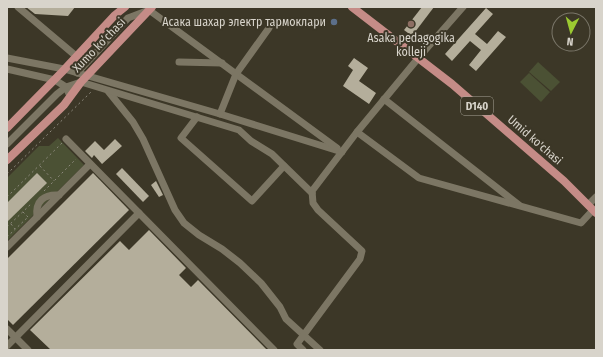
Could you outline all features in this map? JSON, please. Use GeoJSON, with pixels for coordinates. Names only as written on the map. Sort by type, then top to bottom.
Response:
{"type":"FeatureCollection","features":[{"type":"Feature","properties":{"kind":"main road","name":"Xumo ko’chasi"},"geometry":{"type":"LineString","coordinates":[[7,128],[55,80],[115,15],[125,7]]}},
{"type":"Feature","properties":{"kind":"main road","name":"Umid ko'chasi"},"geometry":{"type":"LineString","coordinates":[[352,7],[452,84],[564,181],[592,209]]}},
{"type":"Feature","properties":{"kind":"main road","name":"Xumo ko’chasi"},"geometry":{"type":"LineString","coordinates":[[84,79],[151,8]]}},
{"type":"Feature","properties":{"kind":"main road"},"geometry":{"type":"LineString","coordinates":[[7,160],[64,105],[84,79]]}},
{"type":"Feature","properties":{"kind":"street"},"geometry":{"type":"LineString","coordinates":[[18,7],[76,56]]}},
{"type":"Feature","properties":{"kind":"street"},"geometry":{"type":"LineString","coordinates":[[303,350],[297,344],[360,259],[362,251],[318,210],[313,203],[312,193],[314,187],[384,99],[463,7]]}},
{"type":"Feature","properties":{"kind":"street"},"geometry":{"type":"LineString","coordinates":[[77,73],[128,18],[151,8],[236,74],[342,152]]}},
{"type":"Feature","properties":{"kind":"street"},"geometry":{"type":"LineString","coordinates":[[220,114],[236,74],[269,28]]}},
{"type":"Feature","properties":{"kind":"street"},"geometry":{"type":"LineString","coordinates":[[7,58],[77,73],[96,86],[239,130],[251,141],[272,154],[312,193]]}},
{"type":"Feature","properties":{"kind":"street"},"geometry":{"type":"LineString","coordinates":[[178,62],[222,63]]}},
{"type":"Feature","properties":{"kind":"street"},"geometry":{"type":"LineString","coordinates":[[7,69],[55,80],[66,87],[70,96]]}},
{"type":"Feature","properties":{"kind":"street"},"geometry":{"type":"LineString","coordinates":[[84,79],[220,114],[342,152]]}},
{"type":"Feature","properties":{"kind":"street","name":"Xumo ko’chasi"},"geometry":{"type":"LineString","coordinates":[[7,144],[57,94],[66,87],[84,79]]}},
{"type":"Feature","properties":{"kind":"street"},"geometry":{"type":"LineString","coordinates":[[108,90],[133,122],[143,139],[175,210],[184,223],[199,236],[222,249],[240,263],[261,283],[280,307],[286,319],[320,350]]}},
{"type":"Feature","properties":{"kind":"street"},"geometry":{"type":"LineString","coordinates":[[384,99],[522,207]]}},
{"type":"Feature","properties":{"kind":"street"},"geometry":{"type":"LineString","coordinates":[[197,117],[181,138],[252,200],[284,166]]}},
{"type":"Feature","properties":{"kind":"street"},"geometry":{"type":"LineString","coordinates":[[357,132],[419,178],[522,207],[581,223],[592,209],[596,197]]}},
{"type":"Feature","properties":{"kind":"street"},"geometry":{"type":"LineString","coordinates":[[66,139],[274,350]]}},
{"type":"Feature","properties":{"kind":"street"},"geometry":{"type":"LineString","coordinates":[[7,247],[37,217],[37,206],[41,200],[52,195],[59,195],[90,164]]}},
{"type":"Feature","properties":{"kind":"street"},"geometry":{"type":"LineString","coordinates":[[7,346],[139,214]]}},
{"type":"Feature","properties":{"kind":"street"},"geometry":{"type":"LineString","coordinates":[[7,329],[28,350]]}},
{"type":"Feature","properties":{"kind":"path"},"geometry":{"type":"LineString","coordinates":[[7,174],[96,86]]}},
{"type":"Feature","properties":{"kind":"path"},"geometry":{"type":"LineString","coordinates":[[7,197],[66,139]]}},
{"type":"Feature","properties":{"kind":"path"},"geometry":{"type":"LineString","coordinates":[[40,165],[54,181]]}},
{"type":"Feature","properties":{"kind":"path"},"geometry":{"type":"LineString","coordinates":[[7,237],[28,217],[22,212]]}},
{"type":"Feature","properties":{"kind":"path"},"geometry":{"type":"LineString","coordinates":[[10,224],[15,229]]}},
{"type":"Feature","properties":{"kind":"green space"},"geometry":{"type":"Polygon","coordinates":[[[538,62],[560,82],[551,91],[529,72],[538,62]]]}},
{"type":"Feature","properties":{"kind":"green space"},"geometry":{"type":"Polygon","coordinates":[[[529,73],[550,92],[541,102],[520,82],[529,73]]]}},
{"type":"Feature","properties":{"kind":"green space"},"geometry":{"type":"Polygon","coordinates":[[[58,138],[84,165],[7,241],[7,178],[39,146],[49,146],[58,138]]]}},
{"type":"Feature","properties":{"kind":"building"},"geometry":{"type":"Polygon","coordinates":[[[26,7],[75,7],[68,16],[35,14],[26,7]]]}},
{"type":"Feature","properties":{"kind":"building"},"geometry":{"type":"Polygon","coordinates":[[[422,7],[434,7],[412,36],[404,30],[422,7]]]}},
{"type":"Feature","properties":{"kind":"building"},"geometry":{"type":"Polygon","coordinates":[[[486,8],[493,14],[475,34],[487,44],[498,31],[506,37],[476,71],[469,65],[481,50],[470,41],[452,61],[445,54],[486,8]]]}},
{"type":"Feature","properties":{"kind":"building"},"geometry":{"type":"Polygon","coordinates":[[[354,58],[368,68],[359,81],[376,93],[369,104],[343,86],[353,70],[348,66],[354,58]]]}},
{"type":"Feature","properties":{"kind":"building"},"geometry":{"type":"Polygon","coordinates":[[[115,139],[122,146],[102,164],[94,155],[92,158],[85,151],[95,141],[104,150],[115,139]]]}},
{"type":"Feature","properties":{"kind":"building"},"geometry":{"type":"Polygon","coordinates":[[[122,168],[149,196],[143,202],[116,174],[122,168]]]}},
{"type":"Feature","properties":{"kind":"building"},"geometry":{"type":"Polygon","coordinates":[[[37,173],[47,183],[7,222],[7,203],[37,173]]]}},
{"type":"Feature","properties":{"kind":"building"},"geometry":{"type":"Polygon","coordinates":[[[93,173],[129,210],[13,325],[7,319],[7,259],[93,173]]]}},
{"type":"Feature","properties":{"kind":"building"},"geometry":{"type":"Polygon","coordinates":[[[156,181],[163,195],[159,197],[151,185],[156,181]]]}},
{"type":"Feature","properties":{"kind":"building"},"geometry":{"type":"Polygon","coordinates":[[[149,230],[186,268],[179,275],[191,287],[198,280],[267,350],[51,350],[30,330],[120,241],[129,250],[149,230]]]}},
{"type":"Feature","properties":{"kind":"place","name":"Асака шахар электр тармоклари"},"geometry":{"type":"Point","coordinates":[334,22]}},
{"type":"Feature","properties":{"kind":"place","name":"Asaka pedagogika kolleji"},"geometry":{"type":"Point","coordinates":[411,24]}}]}
